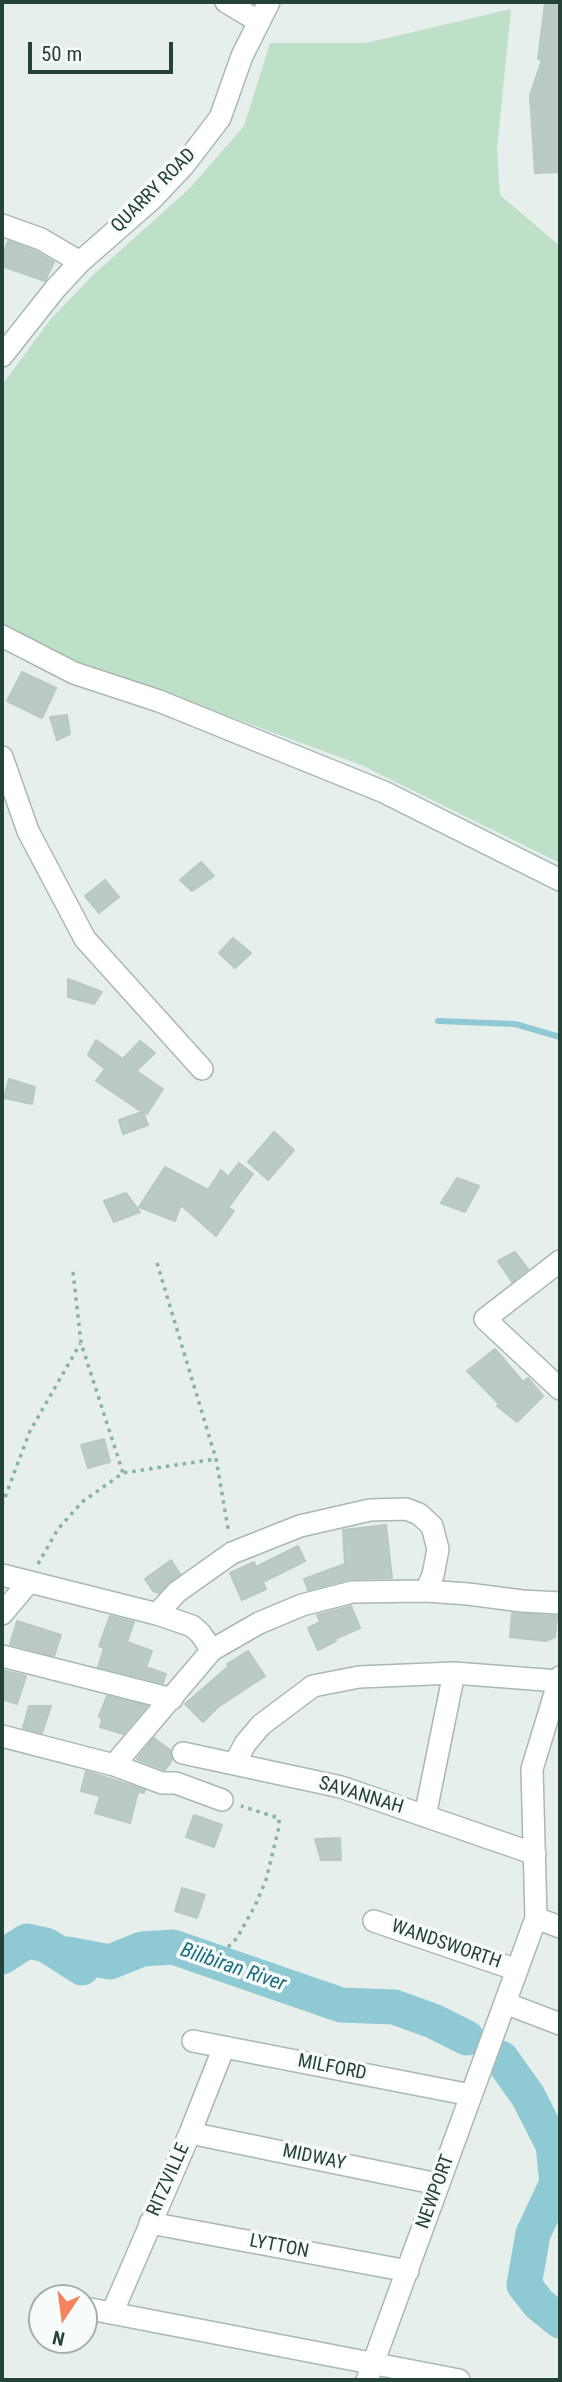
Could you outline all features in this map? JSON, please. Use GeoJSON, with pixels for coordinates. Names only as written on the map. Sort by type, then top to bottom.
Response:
{"type":"FeatureCollection","features":[{"type":"Feature","properties":{"kind":"street"},"geometry":{"type":"LineString","coordinates":[[226,2],[258,21]]}},
{"type":"Feature","properties":{"kind":"street","name":"QUARRY ROAD"},"geometry":{"type":"LineString","coordinates":[[2,356],[55,289],[80,262],[152,199],[184,165],[220,118],[242,56],[269,2]]}},
{"type":"Feature","properties":{"kind":"street"},"geometry":{"type":"LineString","coordinates":[[2,225],[41,239],[80,262]]}},
{"type":"Feature","properties":{"kind":"street"},"geometry":{"type":"LineString","coordinates":[[2,636],[74,673],[159,701],[384,793],[560,880]]}},
{"type":"Feature","properties":{"kind":"street"},"geometry":{"type":"LineString","coordinates":[[2,757],[29,831],[85,939],[202,1069]]}},
{"type":"Feature","properties":{"kind":"street"},"geometry":{"type":"LineString","coordinates":[[557,1382],[485,1319],[560,1261]]}},
{"type":"Feature","properties":{"kind":"street"},"geometry":{"type":"LineString","coordinates":[[157,1614],[177,1592],[232,1553],[300,1526],[369,1510],[406,1509],[419,1514],[432,1525],[438,1549],[433,1575],[426,1591]]}},
{"type":"Feature","properties":{"kind":"street"},"geometry":{"type":"LineString","coordinates":[[2,1575],[157,1614],[192,1626],[212,1650]]}},
{"type":"Feature","properties":{"kind":"street"},"geometry":{"type":"LineString","coordinates":[[2,1614],[29,1582]]}},
{"type":"Feature","properties":{"kind":"street"},"geometry":{"type":"LineString","coordinates":[[114,1766],[212,1650],[259,1623],[302,1605],[352,1592],[426,1591],[522,1601],[560,1602]]}},
{"type":"Feature","properties":{"kind":"street"},"geometry":{"type":"LineString","coordinates":[[2,1656],[172,1699]]}},
{"type":"Feature","properties":{"kind":"street"},"geometry":{"type":"LineString","coordinates":[[425,1816],[454,1673]]}},
{"type":"Feature","properties":{"kind":"street"},"geometry":{"type":"LineString","coordinates":[[235,1763],[245,1744],[261,1725],[313,1686],[359,1677],[454,1673],[559,1679],[532,1769],[536,1918],[560,1927]]}},
{"type":"Feature","properties":{"kind":"street"},"geometry":{"type":"LineString","coordinates":[[2,1736],[114,1766],[162,1783],[176,1783],[222,1800]]}},
{"type":"Feature","properties":{"kind":"street","name":"SAVANNAH"},"geometry":{"type":"LineString","coordinates":[[183,1752],[341,1787],[535,1854]]}},
{"type":"Feature","properties":{"kind":"street","name":"NEWPORT"},"geometry":{"type":"LineString","coordinates":[[370,2371],[536,1918]]}},
{"type":"Feature","properties":{"kind":"street","name":"WANDSWORTH"},"geometry":{"type":"LineString","coordinates":[[374,1921],[517,1970]]}},
{"type":"Feature","properties":{"kind":"street"},"geometry":{"type":"LineString","coordinates":[[505,2003],[560,2024]]}},
{"type":"Feature","properties":{"kind":"street","name":"MILFORD"},"geometry":{"type":"LineString","coordinates":[[193,2041],[471,2095]]}},
{"type":"Feature","properties":{"kind":"street","name":"RITZVILLE"},"geometry":{"type":"LineString","coordinates":[[112,2313],[224,2047]]}},
{"type":"Feature","properties":{"kind":"street","name":"MIDWAY"},"geometry":{"type":"LineString","coordinates":[[190,2133],[438,2184]]}},
{"type":"Feature","properties":{"kind":"street","name":"LYTTON"},"geometry":{"type":"LineString","coordinates":[[150,2222],[408,2271]]}},
{"type":"Feature","properties":{"kind":"street"},"geometry":{"type":"LineString","coordinates":[[98,2310],[370,2371],[459,2380]]}},
{"type":"Feature","properties":{"kind":"path"},"geometry":{"type":"LineString","coordinates":[[157,1263],[216,1459],[232,1553]]}},
{"type":"Feature","properties":{"kind":"path"},"geometry":{"type":"LineString","coordinates":[[73,1272],[81,1343],[123,1473]]}},
{"type":"Feature","properties":{"kind":"path"},"geometry":{"type":"LineString","coordinates":[[2,1505],[30,1431],[81,1343]]}},
{"type":"Feature","properties":{"kind":"path"},"geometry":{"type":"LineString","coordinates":[[29,1582],[58,1529],[82,1502],[123,1473],[216,1459]]}},
{"type":"Feature","properties":{"kind":"path"},"geometry":{"type":"LineString","coordinates":[[222,1800],[279,1818],[278,1836],[266,1880],[237,1938],[228,1947]]}},
{"type":"Feature","properties":{"kind":"green space"},"geometry":{"type":"Polygon","coordinates":[[[511,9],[497,149],[500,195],[560,246],[560,863],[361,765],[117,675],[70,663],[2,624],[2,385],[50,320],[93,275],[189,189],[244,126],[270,43],[366,43],[511,9]]]}},
{"type":"Feature","properties":{"kind":"building"},"geometry":{"type":"Polygon","coordinates":[[[545,3],[560,6],[560,172],[535,173],[530,95],[542,60],[538,59],[545,3]]]}},
{"type":"Feature","properties":{"kind":"building"},"geometry":{"type":"Polygon","coordinates":[[[8,241],[35,251],[54,262],[45,281],[2,266],[2,257],[8,241]]]}},
{"type":"Feature","properties":{"kind":"building"},"geometry":{"type":"Polygon","coordinates":[[[22,672],[56,688],[42,718],[7,701],[22,672]]]}},
{"type":"Feature","properties":{"kind":"building"},"geometry":{"type":"Polygon","coordinates":[[[67,715],[70,734],[57,740],[50,717],[67,715]]]}},
{"type":"Feature","properties":{"kind":"building"},"geometry":{"type":"Polygon","coordinates":[[[201,862],[214,876],[192,891],[180,880],[201,862]]]}},
{"type":"Feature","properties":{"kind":"building"},"geometry":{"type":"Polygon","coordinates":[[[105,880],[119,897],[99,913],[85,896],[105,880]]]}},
{"type":"Feature","properties":{"kind":"building"},"geometry":{"type":"Polygon","coordinates":[[[233,938],[251,953],[235,968],[219,953],[233,938]]]}},
{"type":"Feature","properties":{"kind":"building"},"geometry":{"type":"Polygon","coordinates":[[[68,979],[102,992],[94,1004],[68,997],[68,979]]]}},
{"type":"Feature","properties":{"kind":"building"},"geometry":{"type":"Polygon","coordinates":[[[96,1040],[123,1059],[140,1041],[155,1053],[138,1069],[138,1072],[163,1089],[147,1114],[143,1112],[148,1125],[123,1134],[119,1120],[142,1112],[96,1081],[105,1069],[88,1055],[96,1040]]]}},
{"type":"Feature","properties":{"kind":"building"},"geometry":{"type":"Polygon","coordinates":[[[9,1079],[35,1087],[32,1104],[4,1098],[9,1079]]]}},
{"type":"Feature","properties":{"kind":"building"},"geometry":{"type":"Polygon","coordinates":[[[274,1132],[294,1150],[268,1180],[248,1162],[274,1132]]]}},
{"type":"Feature","properties":{"kind":"building"},"geometry":{"type":"Polygon","coordinates":[[[239,1163],[253,1174],[228,1208],[234,1211],[216,1236],[181,1205],[175,1221],[139,1207],[165,1167],[208,1190],[221,1170],[228,1177],[239,1163]]]}},
{"type":"Feature","properties":{"kind":"building"},"geometry":{"type":"Polygon","coordinates":[[[457,1178],[479,1186],[465,1212],[441,1203],[457,1178]]]}},
{"type":"Feature","properties":{"kind":"building"},"geometry":{"type":"Polygon","coordinates":[[[126,1193],[140,1212],[114,1222],[104,1201],[126,1193]]]}},
{"type":"Feature","properties":{"kind":"building"},"geometry":{"type":"Polygon","coordinates":[[[515,1252],[528,1269],[512,1282],[498,1261],[515,1252]]]}},
{"type":"Feature","properties":{"kind":"building"},"geometry":{"type":"Polygon","coordinates":[[[495,1349],[523,1382],[528,1378],[543,1396],[517,1422],[497,1406],[499,1404],[467,1371],[495,1349]]]}},
{"type":"Feature","properties":{"kind":"building"},"geometry":{"type":"Polygon","coordinates":[[[104,1439],[110,1462],[88,1468],[81,1445],[104,1439]]]}},
{"type":"Feature","properties":{"kind":"building"},"geometry":{"type":"Polygon","coordinates":[[[386,1525],[392,1578],[349,1579],[308,1590],[304,1579],[345,1564],[343,1530],[386,1525]]]}},
{"type":"Feature","properties":{"kind":"building"},"geometry":{"type":"Polygon","coordinates":[[[298,1546],[305,1561],[263,1582],[266,1589],[242,1600],[230,1573],[254,1562],[256,1567],[298,1546]]]}},
{"type":"Feature","properties":{"kind":"building"},"geometry":{"type":"Polygon","coordinates":[[[171,1560],[180,1574],[159,1593],[153,1591],[145,1579],[171,1560]]]}},
{"type":"Feature","properties":{"kind":"building"},"geometry":{"type":"Polygon","coordinates":[[[351,1606],[360,1628],[318,1650],[308,1628],[320,1622],[317,1615],[351,1606]]]}},
{"type":"Feature","properties":{"kind":"building"},"geometry":{"type":"Polygon","coordinates":[[[512,1613],[557,1616],[555,1637],[546,1641],[510,1637],[512,1613]]]}},
{"type":"Feature","properties":{"kind":"building"},"geometry":{"type":"Polygon","coordinates":[[[110,1616],[134,1622],[127,1642],[152,1651],[146,1667],[166,1674],[163,1683],[98,1667],[104,1648],[99,1646],[110,1616]]]}},
{"type":"Feature","properties":{"kind":"building"},"geometry":{"type":"Polygon","coordinates":[[[17,1621],[61,1635],[54,1656],[10,1644],[17,1621]]]}},
{"type":"Feature","properties":{"kind":"building"},"geometry":{"type":"Polygon","coordinates":[[[248,1651],[265,1676],[218,1707],[203,1722],[185,1704],[229,1666],[227,1664],[248,1651]]]}},
{"type":"Feature","properties":{"kind":"building"},"geometry":{"type":"Polygon","coordinates":[[[2,1670],[26,1676],[17,1704],[2,1699],[2,1670]]]}},
{"type":"Feature","properties":{"kind":"building"},"geometry":{"type":"Polygon","coordinates":[[[107,1696],[147,1706],[123,1734],[100,1727],[102,1720],[99,1716],[107,1696]]]}},
{"type":"Feature","properties":{"kind":"building"},"geometry":{"type":"Polygon","coordinates":[[[29,1706],[51,1706],[42,1733],[23,1728],[29,1706]]]}},
{"type":"Feature","properties":{"kind":"building"},"geometry":{"type":"Polygon","coordinates":[[[154,1738],[170,1750],[172,1760],[165,1770],[137,1759],[154,1738]]]}},
{"type":"Feature","properties":{"kind":"building"},"geometry":{"type":"Polygon","coordinates":[[[86,1771],[145,1790],[144,1793],[138,1792],[130,1823],[95,1813],[100,1796],[81,1791],[86,1771]]]}},
{"type":"Feature","properties":{"kind":"building"},"geometry":{"type":"Polygon","coordinates":[[[194,1815],[222,1825],[214,1847],[186,1837],[194,1815]]]}},
{"type":"Feature","properties":{"kind":"building"},"geometry":{"type":"Polygon","coordinates":[[[340,1838],[341,1860],[321,1860],[315,1839],[340,1838]]]}},
{"type":"Feature","properties":{"kind":"building"},"geometry":{"type":"Polygon","coordinates":[[[182,1888],[205,1895],[197,1918],[175,1911],[182,1888]]]}},
{"type":"Feature","properties":{"kind":"waterway"},"geometry":{"type":"LineString","coordinates":[[438,1021],[515,1024],[560,1037]]}},
{"type":"Feature","properties":{"kind":"waterway","name":"Bilibiran River"},"geometry":{"type":"LineString","coordinates":[[2,1957],[27,1941],[46,1945],[82,1968]]}},
{"type":"Feature","properties":{"kind":"waterway","name":"Bilibiran River"},"geometry":{"type":"LineString","coordinates":[[67,1954],[110,1962],[142,1949],[173,1947],[341,2005],[394,2007],[433,2021],[467,2038]]}},
{"type":"Feature","properties":{"kind":"waterway","name":"Bilibiran River"},"geometry":{"type":"LineString","coordinates":[[501,2058],[528,2096],[553,2145],[557,2183],[533,2234],[524,2285],[539,2304],[560,2321]]}}]}
